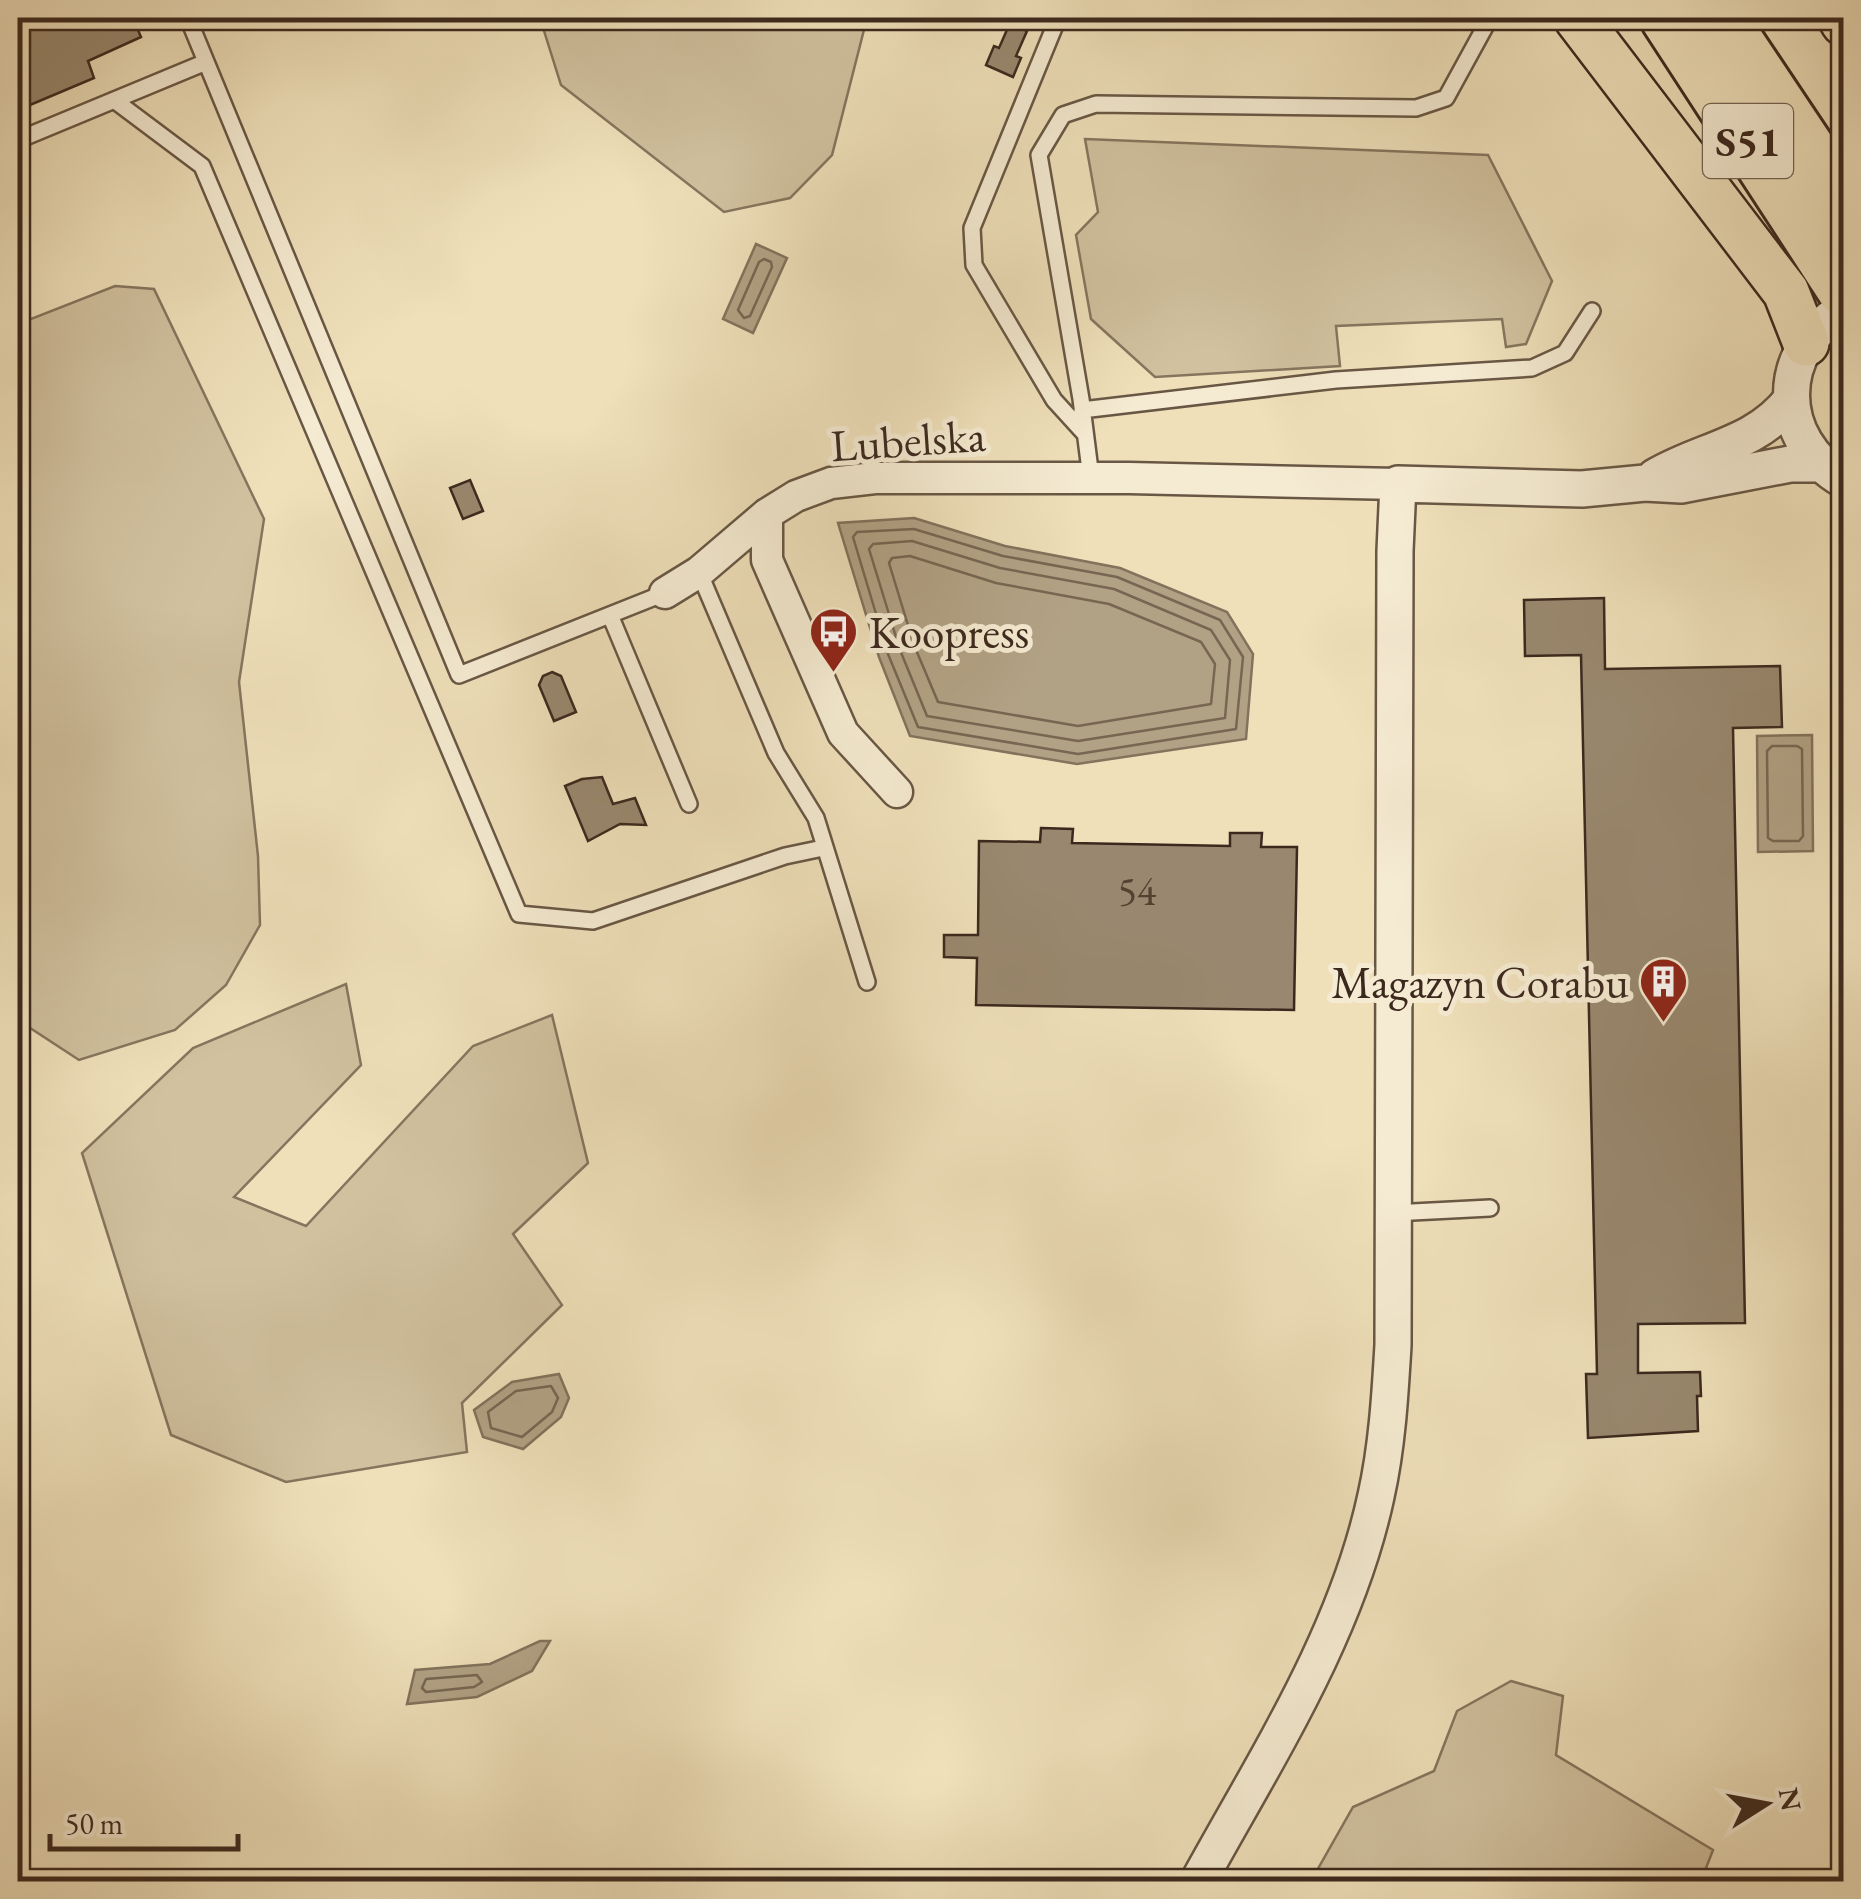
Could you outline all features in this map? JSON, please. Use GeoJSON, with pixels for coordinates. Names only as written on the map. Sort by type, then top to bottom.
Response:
{"type":"FeatureCollection","features":[{"type":"Feature","properties":{"kind":"highway","name":"S51"},"geometry":{"type":"LineString","coordinates":[[1667,18],[1839,288]]}},
{"type":"Feature","properties":{"kind":"highway","name":"S51"},"geometry":{"type":"LineString","coordinates":[[1722,18],[1844,202]]}},
{"type":"Feature","properties":{"kind":"main road"},"geometry":{"type":"LineString","coordinates":[[1576,18],[1786,292],[1806,343]]}},
{"type":"Feature","properties":{"kind":"street"},"geometry":{"type":"LineString","coordinates":[[1832,472],[1801,440],[1791,400],[1798,359],[1839,288]]}},
{"type":"Feature","properties":{"kind":"street"},"geometry":{"type":"LineString","coordinates":[[1645,482],[1676,464],[1746,438],[1774,422],[1791,400]]}},
{"type":"Feature","properties":{"kind":"street"},"geometry":{"type":"LineString","coordinates":[[1198,1882],[1330,1636],[1376,1497],[1393,1346],[1394,589],[1398,484],[1582,489],[1645,482],[1681,485],[1790,464],[1832,472]]}},
{"type":"Feature","properties":{"kind":"street","name":"Lubelska"},"geometry":{"type":"LineString","coordinates":[[666,593],[700,572],[767,514],[796,496],[831,483],[875,478],[1128,478],[1398,484]]}},
{"type":"Feature","properties":{"kind":"street"},"geometry":{"type":"LineString","coordinates":[[767,514],[767,560],[844,733],[896,792]]}},
{"type":"Feature","properties":{"kind":"lane"},"geometry":{"type":"LineString","coordinates":[[188,18],[460,675],[666,593]]}},
{"type":"Feature","properties":{"kind":"lane"},"geometry":{"type":"LineString","coordinates":[[1058,18],[972,228],[974,264],[1054,400],[1085,434]]}},
{"type":"Feature","properties":{"kind":"lane"},"geometry":{"type":"LineString","coordinates":[[1091,478],[1040,155],[1063,115],[1096,104],[1416,108],[1446,98],[1486,25],[1485,18]]}},
{"type":"Feature","properties":{"kind":"lane"},"geometry":{"type":"LineString","coordinates":[[18,140],[206,62]]}},
{"type":"Feature","properties":{"kind":"lane"},"geometry":{"type":"LineString","coordinates":[[114,100],[202,166],[519,914],[593,920],[785,856],[823,848]]}},
{"type":"Feature","properties":{"kind":"lane"},"geometry":{"type":"LineString","coordinates":[[1082,410],[1336,380],[1532,368],[1566,353],[1592,311]]}},
{"type":"Feature","properties":{"kind":"lane"},"geometry":{"type":"LineString","coordinates":[[700,572],[776,753],[816,818],[867,982]]}},
{"type":"Feature","properties":{"kind":"lane"},"geometry":{"type":"LineString","coordinates":[[610,615],[689,804]]}},
{"type":"Feature","properties":{"kind":"lane"},"geometry":{"type":"LineString","coordinates":[[1394,1213],[1490,1208]]}},
{"type":"Feature","properties":{"kind":"shaded area"},"geometry":{"type":"Polygon","coordinates":[[[540,18],[867,18],[832,155],[790,198],[724,212],[561,85],[540,18]]]}},
{"type":"Feature","properties":{"kind":"shaded area"},"geometry":{"type":"Polygon","coordinates":[[[1085,139],[1488,155],[1552,281],[1526,344],[1506,347],[1502,319],[1336,326],[1340,366],[1155,377],[1091,319],[1076,235],[1098,212],[1085,139]]]}},
{"type":"Feature","properties":{"kind":"shaded area"},"geometry":{"type":"Polygon","coordinates":[[[115,286],[154,289],[264,519],[239,682],[258,856],[260,925],[226,985],[175,1030],[79,1060],[18,1020],[18,324],[115,286]]]}},
{"type":"Feature","properties":{"kind":"shaded area"},"geometry":{"type":"Polygon","coordinates":[[[1843,344],[1843,430],[1834,409],[1831,387],[1843,344]]]}},
{"type":"Feature","properties":{"kind":"shaded area"},"geometry":{"type":"Polygon","coordinates":[[[346,984],[361,1065],[234,1197],[306,1226],[473,1046],[552,1015],[588,1163],[513,1234],[562,1305],[462,1403],[467,1452],[286,1482],[171,1435],[82,1153],[193,1048],[346,984]]]}},
{"type":"Feature","properties":{"kind":"shaded area"},"geometry":{"type":"Polygon","coordinates":[[[1511,1681],[1563,1696],[1556,1755],[1713,1850],[1701,1881],[1311,1881],[1353,1807],[1434,1771],[1457,1711],[1511,1681]]]}},
{"type":"Feature","properties":{"kind":"water"},"geometry":{"type":"Polygon","coordinates":[[[756,244],[787,258],[753,333],[723,319],[756,244]]]}},
{"type":"Feature","properties":{"kind":"water"},"geometry":{"type":"Polygon","coordinates":[[[914,518],[1005,546],[1120,568],[1227,612],[1253,654],[1246,739],[1077,764],[910,736],[879,657],[838,523],[914,518]]]}},
{"type":"Feature","properties":{"kind":"water"},"geometry":{"type":"Polygon","coordinates":[[[1812,735],[1813,851],[1758,852],[1757,736],[1812,735]]]}},
{"type":"Feature","properties":{"kind":"water"},"geometry":{"type":"Polygon","coordinates":[[[559,1374],[569,1398],[561,1417],[523,1449],[483,1437],[474,1410],[512,1382],[559,1374]]]}},
{"type":"Feature","properties":{"kind":"water"},"geometry":{"type":"Polygon","coordinates":[[[540,1641],[550,1641],[532,1671],[477,1697],[407,1704],[415,1670],[490,1664],[540,1641]]]}},
{"type":"Feature","properties":{"kind":"building"},"geometry":{"type":"Polygon","coordinates":[[[18,18],[133,18],[141,37],[88,61],[94,78],[18,110],[18,18]]]}},
{"type":"Feature","properties":{"kind":"building"},"geometry":{"type":"Polygon","coordinates":[[[1010,23],[1027,31],[1016,56],[1021,58],[1013,77],[986,65],[1010,23]]]}},
{"type":"Feature","properties":{"kind":"building"},"geometry":{"type":"Polygon","coordinates":[[[470,480],[483,511],[463,519],[450,488],[470,480]]]}},
{"type":"Feature","properties":{"kind":"building","name":"Magazyn Corabu"},"geometry":{"type":"Polygon","coordinates":[[[1604,598],[1605,669],[1780,666],[1782,727],[1733,728],[1745,1323],[1638,1324],[1638,1373],[1700,1372],[1698,1431],[1588,1438],[1586,1374],[1597,1374],[1581,655],[1525,656],[1524,600],[1604,598]]]}},
{"type":"Feature","properties":{"kind":"building"},"geometry":{"type":"Polygon","coordinates":[[[552,672],[561,676],[576,712],[554,721],[539,685],[543,676],[552,672]]]}},
{"type":"Feature","properties":{"kind":"building"},"geometry":{"type":"Polygon","coordinates":[[[602,777],[613,804],[635,798],[646,825],[620,824],[588,841],[565,786],[602,777]]]}},
{"type":"Feature","properties":{"kind":"building"},"geometry":{"type":"Polygon","coordinates":[[[1041,828],[1073,829],[1072,843],[1230,846],[1230,833],[1262,833],[1261,847],[1297,847],[1294,1010],[976,1005],[977,958],[944,957],[944,935],[978,935],[979,841],[1040,842],[1041,828]]]}},
{"type":"Feature","properties":{"kind":"place","name":"Koopress"},"geometry":{"type":"Point","coordinates":[834,674]}},
{"type":"Feature","properties":{"kind":"place","name":"Magazyn Corabu"},"geometry":{"type":"Point","coordinates":[1664,1024]}}]}
